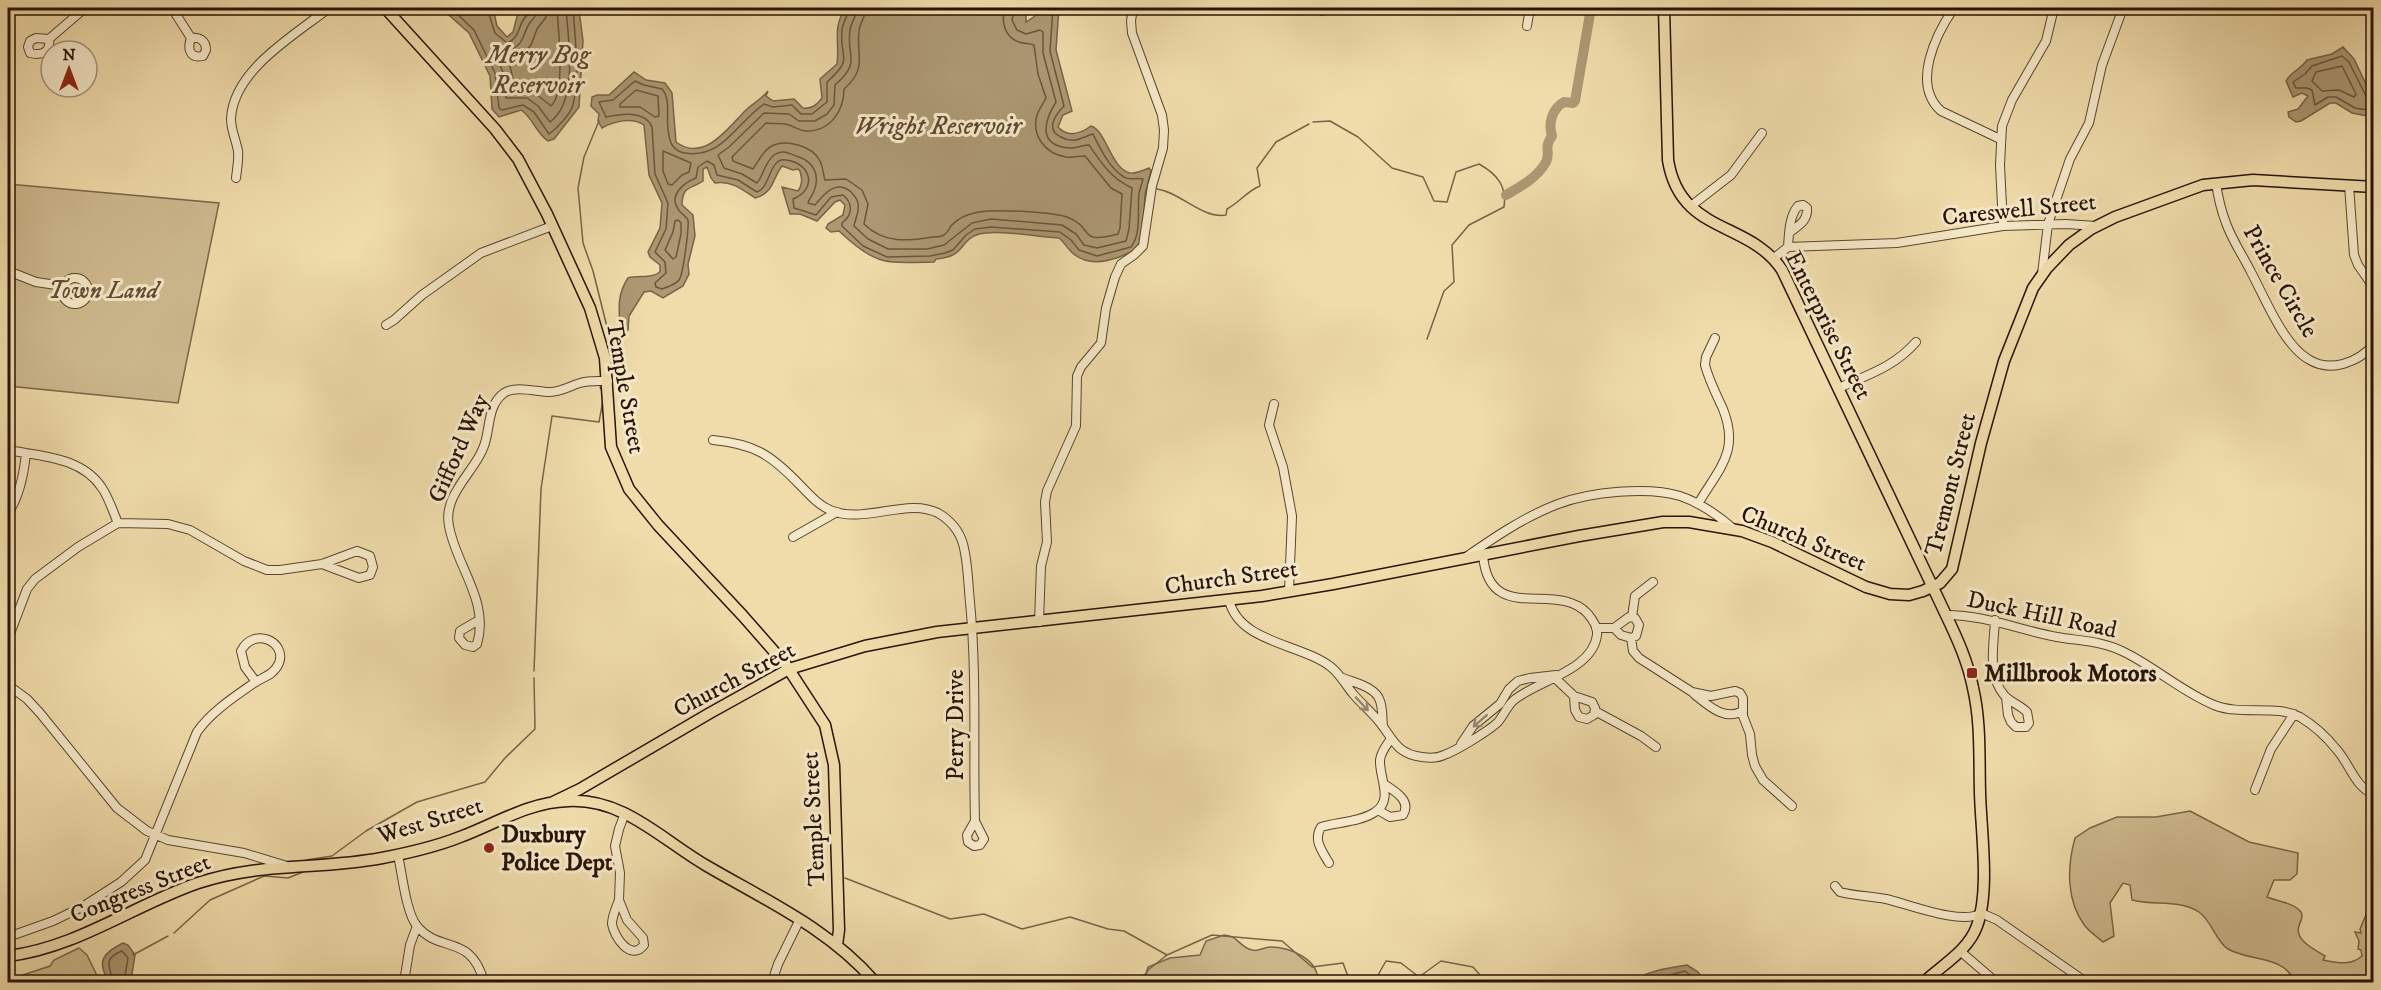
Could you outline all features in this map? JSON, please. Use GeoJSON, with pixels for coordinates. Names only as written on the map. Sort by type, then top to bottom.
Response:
{"type":"FeatureCollection","features":[{"type":"Feature","properties":{"kind":"main road","name":"Temple Street"},"geometry":{"type":"LineString","coordinates":[[385,8],[507,144],[531,182],[590,308],[601,342],[608,381],[611,447],[629,489],[646,512],[789,669],[822,719],[831,748],[839,930],[837,945]]}},
{"type":"Feature","properties":{"kind":"main road","name":"Enterprise Street"},"geometry":{"type":"LineString","coordinates":[[1664,8],[1668,160],[1674,184],[1691,206],[1716,225],[1760,246],[1774,258],[1788,280],[1933,587]]}},
{"type":"Feature","properties":{"kind":"main road","name":"Careswell Street"},"geometry":{"type":"LineString","coordinates":[[2096,226],[2181,192],[2216,183],[2253,180],[2373,187]]}},
{"type":"Feature","properties":{"kind":"main road","name":"Tremont Street"},"geometry":{"type":"LineString","coordinates":[[1924,982],[1960,951],[1974,933],[1981,913],[1983,867],[1976,705],[1964,657],[1933,587],[1943,581],[1953,567],[1996,386],[2028,300],[2042,274],[2069,245],[2096,226]]}},
{"type":"Feature","properties":{"kind":"main road","name":"Church Street"},"geometry":{"type":"LineString","coordinates":[[553,802],[583,788],[789,669],[865,646],[938,632],[1229,600],[1289,591],[1649,524],[1689,522],[1735,530],[1772,542],[1883,593],[1909,595],[1933,587]]}},
{"type":"Feature","properties":{"kind":"main road"},"geometry":{"type":"LineString","coordinates":[[583,788],[597,804]]}},
{"type":"Feature","properties":{"kind":"main road","name":"West Street"},"geometry":{"type":"LineString","coordinates":[[290,866],[327,866],[398,855],[451,841],[523,810],[553,802],[568,800],[597,804],[625,813],[650,827],[705,865],[800,919],[837,945],[874,982]]}},
{"type":"Feature","properties":{"kind":"main road","name":"Congress Street"},"geometry":{"type":"LineString","coordinates":[[8,956],[35,951],[68,940],[198,883],[233,873],[267,867],[290,866]]}},
{"type":"Feature","properties":{"kind":"street"},"geometry":{"type":"LineString","coordinates":[[49,39],[85,8]]}},
{"type":"Feature","properties":{"kind":"street"},"geometry":{"type":"LineString","coordinates":[[172,8],[190,38]]}},
{"type":"Feature","properties":{"kind":"street"},"geometry":{"type":"LineString","coordinates":[[236,178],[238,154],[231,118],[242,85],[255,68],[287,39],[329,8]]}},
{"type":"Feature","properties":{"kind":"street"},"geometry":{"type":"LineString","coordinates":[[1039,622],[1041,566],[1048,535],[1045,502],[1047,491],[1076,426],[1077,376],[1081,367],[1101,343],[1107,308],[1121,264],[1143,246],[1152,186],[1163,148],[1162,115],[1132,33],[1133,8]]}},
{"type":"Feature","properties":{"kind":"street"},"geometry":{"type":"LineString","coordinates":[[1527,26],[1530,8]]}},
{"type":"Feature","properties":{"kind":"street"},"geometry":{"type":"LineString","coordinates":[[1954,8],[1942,26],[1934,45],[1928,76],[1929,95],[1934,105],[1941,111],[2000,139]]}},
{"type":"Feature","properties":{"kind":"street"},"geometry":{"type":"LineString","coordinates":[[2003,226],[2000,139],[2012,100],[2046,41],[2054,8]]}},
{"type":"Feature","properties":{"kind":"street"},"geometry":{"type":"LineString","coordinates":[[2042,274],[2048,224],[2070,159],[2089,123],[2102,65],[2123,8]]}},
{"type":"Feature","properties":{"kind":"street"},"geometry":{"type":"LineString","coordinates":[[1691,206],[1731,175],[1762,133]]}},
{"type":"Feature","properties":{"kind":"street","name":"Prince Circle"},"geometry":{"type":"LineString","coordinates":[[2216,183],[2219,203],[2226,224],[2265,299],[2295,349],[2318,364],[2338,365],[2361,357],[2373,344]]}},
{"type":"Feature","properties":{"kind":"street"},"geometry":{"type":"LineString","coordinates":[[2349,185],[2354,255],[2373,288]]}},
{"type":"Feature","properties":{"kind":"street","name":"Careswell Street"},"geometry":{"type":"LineString","coordinates":[[1788,247],[1915,242],[2003,226],[2048,224],[2096,226]]}},
{"type":"Feature","properties":{"kind":"street"},"geometry":{"type":"LineString","coordinates":[[386,325],[422,295],[481,253],[552,226]]}},
{"type":"Feature","properties":{"kind":"street"},"geometry":{"type":"LineString","coordinates":[[1774,258],[1788,247],[1790,232]]}},
{"type":"Feature","properties":{"kind":"street"},"geometry":{"type":"LineString","coordinates":[[8,271],[36,282],[63,286]]}},
{"type":"Feature","properties":{"kind":"street"},"geometry":{"type":"LineString","coordinates":[[1698,504],[1723,462],[1731,442],[1730,428],[1705,365],[1714,338]]}},
{"type":"Feature","properties":{"kind":"street"},"geometry":{"type":"LineString","coordinates":[[1839,388],[1883,369],[1902,357],[1916,342]]}},
{"type":"Feature","properties":{"kind":"street","name":"Gifford Way"},"geometry":{"type":"LineString","coordinates":[[479,620],[477,599],[454,545],[448,518],[454,496],[485,442],[494,406],[500,397],[510,391],[556,391],[585,381],[608,381]]}},
{"type":"Feature","properties":{"kind":"street"},"geometry":{"type":"LineString","coordinates":[[1274,404],[1269,424],[1282,467],[1292,516],[1289,591]]}},
{"type":"Feature","properties":{"kind":"street"},"geometry":{"type":"LineString","coordinates":[[713,440],[737,442],[758,449],[783,468],[816,502],[837,512]]}},
{"type":"Feature","properties":{"kind":"street"},"geometry":{"type":"LineString","coordinates":[[8,450],[52,456],[71,464],[97,481],[104,490],[118,523]]}},
{"type":"Feature","properties":{"kind":"street"},"geometry":{"type":"LineString","coordinates":[[8,513],[24,473],[26,453]]}},
{"type":"Feature","properties":{"kind":"street"},"geometry":{"type":"LineString","coordinates":[[1463,559],[1512,526],[1550,507],[1605,494],[1668,493],[1698,504],[1719,516],[1735,530]]}},
{"type":"Feature","properties":{"kind":"street","name":"Perry Drive"},"geometry":{"type":"LineString","coordinates":[[837,512],[864,514],[920,508],[937,513],[949,521],[958,532],[963,544],[972,628],[975,820]]}},
{"type":"Feature","properties":{"kind":"street"},"geometry":{"type":"LineString","coordinates":[[793,537],[837,512]]}},
{"type":"Feature","properties":{"kind":"street"},"geometry":{"type":"LineString","coordinates":[[8,639],[27,589],[35,579],[78,547],[118,523],[168,524],[190,530],[244,561],[267,570],[322,564],[359,551],[370,556],[373,567],[370,575],[359,578],[322,564]]}},
{"type":"Feature","properties":{"kind":"street"},"geometry":{"type":"LineString","coordinates":[[1229,600],[1234,615],[1245,626],[1323,662],[1342,678],[1352,693],[1384,728],[1390,740],[1403,751],[1421,758],[1444,756],[1495,725],[1513,701],[1559,676],[1590,652],[1597,636],[1596,628],[1584,610],[1571,603],[1515,597],[1499,592],[1485,570],[1483,555]]}},
{"type":"Feature","properties":{"kind":"street"},"geometry":{"type":"LineString","coordinates":[[1632,617],[1635,596],[1653,582]]}},
{"type":"Feature","properties":{"kind":"street","name":"Duck Hill Road"},"geometry":{"type":"LineString","coordinates":[[1946,615],[1968,615],[1995,620],[2057,637],[2112,646],[2140,660],[2202,699],[2222,707],[2294,714],[2319,730],[2348,764],[2360,787],[2373,794]]}},
{"type":"Feature","properties":{"kind":"street"},"geometry":{"type":"LineString","coordinates":[[1596,628],[1614,628],[1624,619],[1632,617],[1638,621],[1639,628],[1636,636],[1631,638],[1621,635],[1614,628]]}},
{"type":"Feature","properties":{"kind":"street"},"geometry":{"type":"LineString","coordinates":[[1995,620],[1994,672],[2006,697]]}},
{"type":"Feature","properties":{"kind":"street"},"geometry":{"type":"LineString","coordinates":[[8,937],[53,921],[107,892],[146,860],[197,732],[208,718],[256,682],[272,673],[280,659],[275,645],[262,638],[250,640],[242,651],[245,667],[256,682]]}},
{"type":"Feature","properties":{"kind":"street"},"geometry":{"type":"LineString","coordinates":[[1631,638],[1633,651],[1639,658],[1692,692],[1708,706],[1725,715],[1743,711]]}},
{"type":"Feature","properties":{"kind":"street"},"geometry":{"type":"LineString","coordinates":[[1559,676],[1574,696],[1575,710],[1580,717],[1587,718],[1594,715],[1595,711]]}},
{"type":"Feature","properties":{"kind":"street"},"geometry":{"type":"LineString","coordinates":[[1459,747],[1473,726],[1500,704],[1509,689],[1518,681],[1559,676]]}},
{"type":"Feature","properties":{"kind":"street"},"geometry":{"type":"LineString","coordinates":[[1342,678],[1363,686],[1377,695],[1381,704],[1384,728]]}},
{"type":"Feature","properties":{"kind":"street","name":"West Street"},"geometry":{"type":"LineString","coordinates":[[8,685],[27,699],[40,713],[117,808],[132,820],[168,840],[244,853],[290,866]]}},
{"type":"Feature","properties":{"kind":"street"},"geometry":{"type":"LineString","coordinates":[[1692,692],[1712,696],[1735,691],[1743,698],[1743,711],[1751,739],[1753,761],[1759,774],[1792,806]]}},
{"type":"Feature","properties":{"kind":"street"},"geometry":{"type":"LineString","coordinates":[[1574,696],[1592,702],[1595,711],[1641,736],[1656,747]]}},
{"type":"Feature","properties":{"kind":"street"},"geometry":{"type":"LineString","coordinates":[[2255,790],[2271,749],[2294,714]]}},
{"type":"Feature","properties":{"kind":"street"},"geometry":{"type":"LineString","coordinates":[[1329,863],[1317,840],[1321,827],[1349,821],[1378,810],[1385,798],[1380,762],[1382,753],[1390,740]]}},
{"type":"Feature","properties":{"kind":"street"},"geometry":{"type":"LineString","coordinates":[[1378,810],[1390,817],[1403,815],[1406,810],[1406,804],[1402,798],[1384,784]]}},
{"type":"Feature","properties":{"kind":"street"},"geometry":{"type":"LineString","coordinates":[[619,900],[627,920],[643,938],[644,945],[639,950],[632,951],[626,948],[615,932],[612,921],[619,900],[620,873],[615,846],[625,813]]}},
{"type":"Feature","properties":{"kind":"street"},"geometry":{"type":"LineString","coordinates":[[398,855],[413,921],[427,935],[467,952],[477,963],[484,982]]}},
{"type":"Feature","properties":{"kind":"street"},"geometry":{"type":"LineString","coordinates":[[1835,886],[1836,890],[1846,894],[1882,898],[1931,912],[1971,917],[1981,913],[1997,920],[2086,982]]}},
{"type":"Feature","properties":{"kind":"street"},"geometry":{"type":"LineString","coordinates":[[772,982],[778,964],[800,919]]}},
{"type":"Feature","properties":{"kind":"street"},"geometry":{"type":"LineString","coordinates":[[404,982],[410,945],[417,926]]}},
{"type":"Feature","properties":{"kind":"street"},"geometry":{"type":"LineString","coordinates":[[1960,951],[1996,982]]}},
{"type":"Feature","properties":{"kind":"green space","name":"Town Land"},"geometry":{"type":"Polygon","coordinates":[[[8,184],[219,203],[178,403],[8,386],[8,184]]]}},
{"type":"Feature","properties":{"kind":"green space"},"geometry":{"type":"Polygon","coordinates":[[[2190,811],[2249,842],[2298,853],[2297,874],[2290,880],[2274,880],[2267,897],[2290,904],[2301,912],[2302,918],[2298,931],[2300,936],[2311,948],[2325,956],[2323,960],[2349,962],[2362,956],[2361,950],[2358,949],[2359,941],[2355,932],[2361,933],[2360,929],[2373,898],[2373,982],[2295,982],[2290,973],[2275,963],[2228,949],[2199,912],[2183,905],[2132,900],[2130,885],[2123,883],[2110,903],[2114,936],[2103,942],[2089,930],[2079,916],[2071,895],[2070,872],[2075,838],[2090,828],[2117,817],[2156,817],[2190,811]]]}},
{"type":"Feature","properties":{"kind":"green space"},"geometry":{"type":"Polygon","coordinates":[[[1224,935],[1233,937],[1244,947],[1252,950],[1270,947],[1286,949],[1302,956],[1314,967],[1318,982],[1134,982],[1146,974],[1148,967],[1170,958],[1200,955],[1206,941],[1224,935]]]}},
{"type":"Feature","properties":{"kind":"green space"},"geometry":{"type":"Polygon","coordinates":[[[79,948],[87,955],[100,982],[16,982],[23,975],[50,966],[54,960],[79,948]]]}},
{"type":"Feature","properties":{"kind":"water","name":"Merry Bog Reservoir"},"geometry":{"type":"Polygon","coordinates":[[[441,8],[493,8],[497,26],[507,37],[513,32],[518,13],[528,8],[575,8],[579,10],[583,41],[579,107],[554,139],[548,141],[544,138],[521,110],[499,117],[492,109],[490,76],[469,33],[441,8]]]}},
{"type":"Feature","properties":{"kind":"water","name":"Wright Reservoir"},"geometry":{"type":"Polygon","coordinates":[[[845,8],[1031,8],[1026,16],[1026,22],[1042,8],[1059,8],[1056,50],[1072,111],[1063,115],[1058,127],[1066,133],[1074,134],[1091,126],[1101,134],[1123,170],[1132,173],[1149,168],[1151,171],[1145,194],[1143,231],[1138,248],[1116,258],[1099,262],[1082,259],[1075,255],[1059,238],[986,233],[968,240],[953,255],[936,259],[934,262],[892,262],[872,256],[839,231],[831,232],[826,228],[828,224],[843,215],[845,205],[840,200],[835,202],[817,221],[800,214],[790,214],[782,187],[798,191],[802,181],[798,169],[793,170],[782,166],[766,193],[755,198],[732,184],[715,183],[707,167],[703,169],[703,181],[688,188],[682,199],[682,205],[693,215],[695,236],[688,264],[689,274],[683,286],[663,298],[651,291],[644,292],[629,316],[628,330],[625,332],[620,327],[619,301],[628,278],[660,272],[660,265],[650,257],[648,252],[660,228],[662,203],[649,175],[644,125],[634,121],[623,121],[602,128],[598,121],[599,114],[591,106],[592,97],[609,95],[634,72],[646,80],[665,83],[672,93],[676,142],[686,147],[706,146],[723,134],[768,91],[766,96],[773,101],[794,99],[803,108],[812,107],[818,103],[822,98],[820,79],[837,64],[838,29],[845,8]]]}},
{"type":"Feature","properties":{"kind":"water"},"geometry":{"type":"Polygon","coordinates":[[[2343,47],[2354,59],[2373,99],[2373,117],[2352,113],[2336,103],[2330,103],[2296,122],[2289,117],[2288,112],[2298,109],[2308,96],[2302,93],[2293,97],[2286,81],[2307,60],[2332,54],[2343,47]]]}},
{"type":"Feature","properties":{"kind":"water"},"geometry":{"type":"Polygon","coordinates":[[[123,943],[128,945],[135,955],[131,980],[109,982],[102,963],[106,954],[123,943]]]}},
{"type":"Feature","properties":{"kind":"water"},"geometry":{"type":"Polygon","coordinates":[[[1687,965],[1698,972],[1706,982],[1632,982],[1651,973],[1687,965]]]}},
{"type":"Feature","properties":{"kind":"waterway"},"geometry":{"type":"LineString","coordinates":[[1506,195],[1528,181],[1543,167],[1552,136],[1551,121],[1554,112],[1564,102],[1573,103],[1575,101],[1591,8]]}},
{"type":"Feature","properties":{"kind":"waterway"},"geometry":{"type":"LineString","coordinates":[[599,121],[584,157],[578,188],[583,243],[593,271],[615,359],[613,364]]}},
{"type":"Feature","properties":{"kind":"waterway"},"geometry":{"type":"LineString","coordinates":[[1313,122],[1330,121],[1358,137],[1392,168],[1423,177],[1434,201],[1447,202],[1456,172],[1479,164],[1496,176],[1499,181],[1504,193],[1504,207],[1469,225],[1452,245],[1454,282],[1444,291],[1427,339]]}},
{"type":"Feature","properties":{"kind":"waterway"},"geometry":{"type":"LineString","coordinates":[[1157,189],[1166,191],[1208,213],[1226,215],[1227,209],[1260,186],[1257,168],[1276,142],[1309,124]]}},
{"type":"Feature","properties":{"kind":"waterway"},"geometry":{"type":"LineString","coordinates":[[600,387],[603,393]]}},
{"type":"Feature","properties":{"kind":"waterway"},"geometry":{"type":"LineString","coordinates":[[534,671],[541,489],[552,416],[599,422],[603,400]]}},
{"type":"Feature","properties":{"kind":"waterway"},"geometry":{"type":"LineString","coordinates":[[306,860],[332,856],[366,831],[417,802],[485,782],[505,758],[535,729],[534,678]]}},
{"type":"Feature","properties":{"kind":"waterway"},"geometry":{"type":"LineString","coordinates":[[174,933],[210,900],[264,876],[288,878],[303,872]]}},
{"type":"Feature","properties":{"kind":"waterway"},"geometry":{"type":"LineString","coordinates":[[845,878],[950,919],[984,914],[1022,929],[1070,917],[1108,929],[1124,931],[1167,955]]}},
{"type":"Feature","properties":{"kind":"waterway"},"geometry":{"type":"LineString","coordinates":[[1141,982],[1148,970],[1167,955],[1212,935],[1282,941],[1312,967],[1343,963],[1350,982]]}},
{"type":"Feature","properties":{"kind":"waterway"},"geometry":{"type":"LineString","coordinates":[[133,955],[168,936]]}},
{"type":"Feature","properties":{"kind":"waterway"},"geometry":{"type":"LineString","coordinates":[[1374,982],[1386,961],[1401,963],[1419,977],[1441,961],[1473,967],[1486,982]]}},
{"type":"Feature","properties":{"kind":"waterway"},"geometry":{"type":"LineString","coordinates":[[86,982],[98,977]]}},
{"type":"Feature","properties":{"kind":"place","name":"Millbrook Motors"},"geometry":{"type":"Point","coordinates":[1972,673]}},
{"type":"Feature","properties":{"kind":"place","name":"Duxbury Police Dept"},"geometry":{"type":"Point","coordinates":[489,848]}}]}
